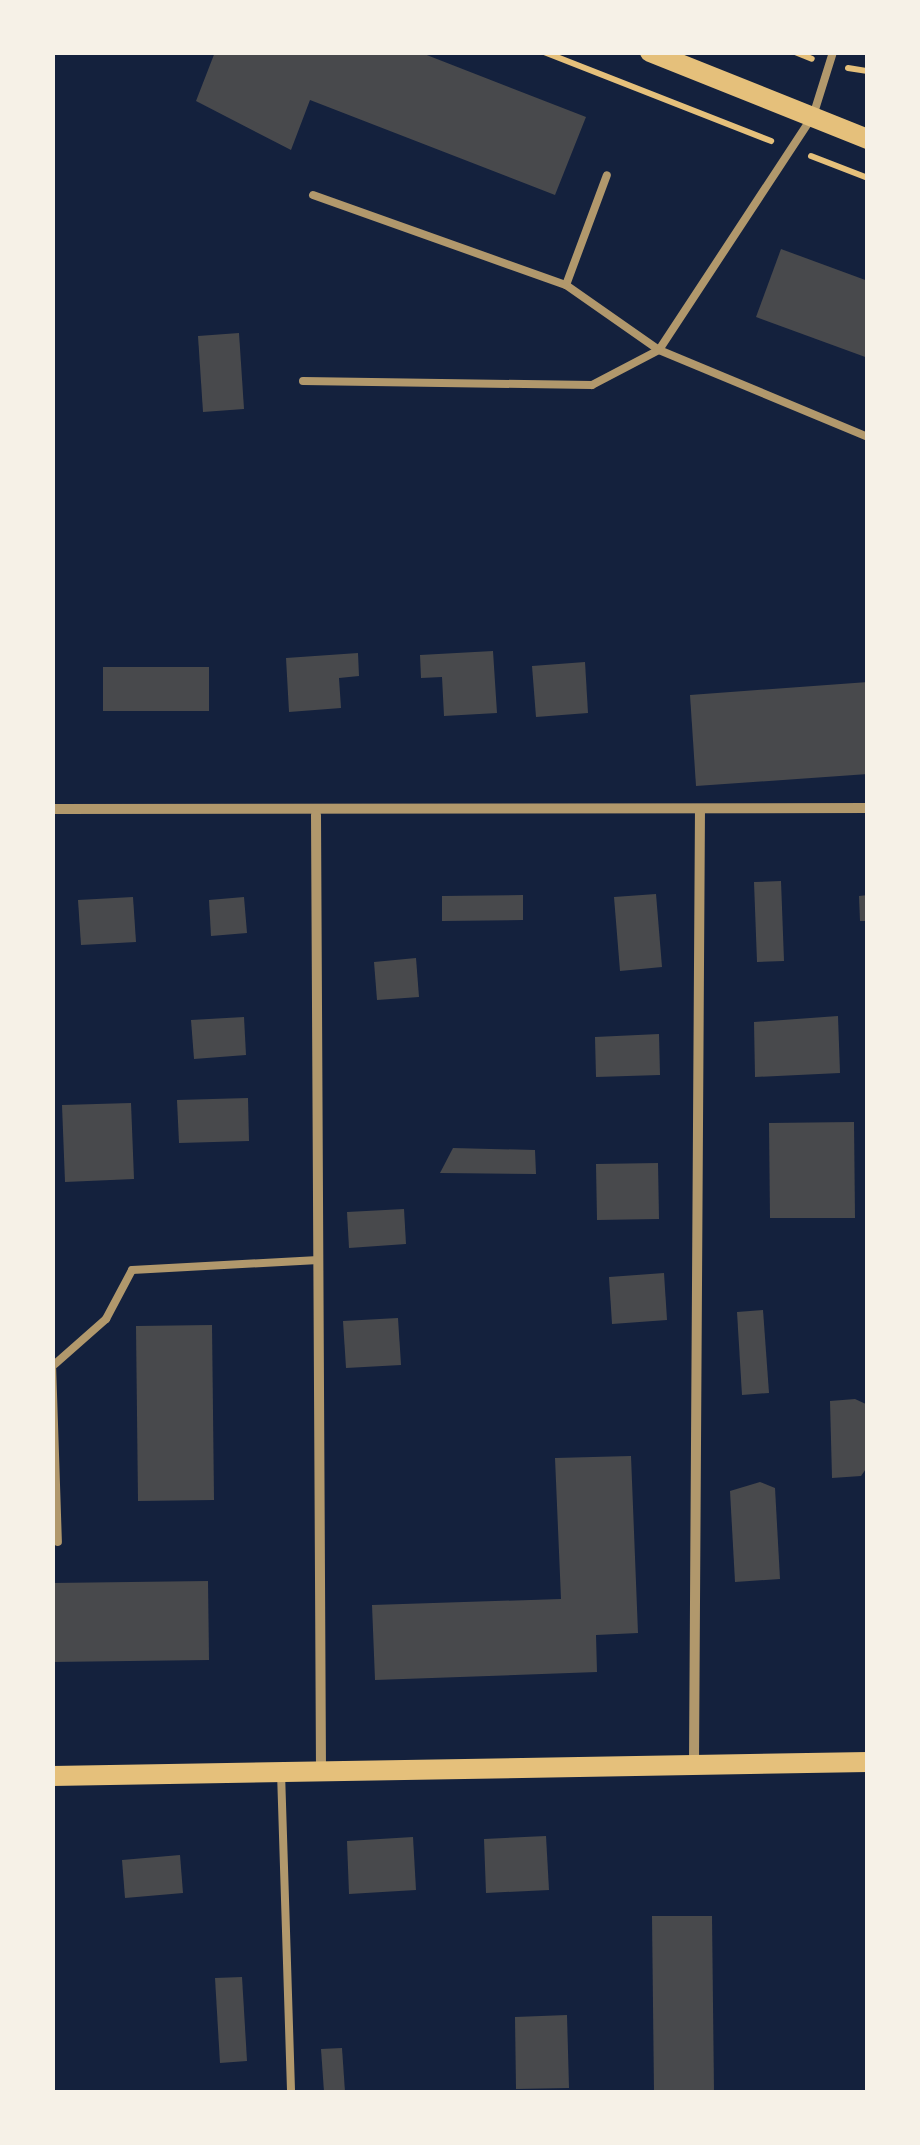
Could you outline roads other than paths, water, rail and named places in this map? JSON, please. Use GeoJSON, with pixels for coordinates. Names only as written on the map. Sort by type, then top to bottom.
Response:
{"type":"FeatureCollection","features":[{"type":"Feature","properties":{"kind":"main road"},"geometry":{"type":"LineString","coordinates":[[650,52],[868,138]]}},
{"type":"Feature","properties":{"kind":"main road"},"geometry":{"type":"LineString","coordinates":[[52,1776],[868,1762]]}},
{"type":"Feature","properties":{"kind":"street"},"geometry":{"type":"LineString","coordinates":[[52,809],[316,814],[868,808]]}},
{"type":"Feature","properties":{"kind":"street"},"geometry":{"type":"LineString","coordinates":[[694,1762],[700,811]]}},
{"type":"Feature","properties":{"kind":"street"},"geometry":{"type":"LineString","coordinates":[[316,814],[314,1260],[321,1770]]}},
{"type":"Feature","properties":{"kind":"lane"},"geometry":{"type":"LineString","coordinates":[[303,381],[592,385],[659,350],[813,116],[833,52]]}},
{"type":"Feature","properties":{"kind":"lane"},"geometry":{"type":"LineString","coordinates":[[566,286],[608,176]]}},
{"type":"Feature","properties":{"kind":"lane"},"geometry":{"type":"LineString","coordinates":[[314,194],[566,286],[659,350],[868,438]]}},
{"type":"Feature","properties":{"kind":"lane"},"geometry":{"type":"LineString","coordinates":[[58,1542],[54,1364],[106,1319],[132,1270],[314,1260]]}},
{"type":"Feature","properties":{"kind":"lane"},"geometry":{"type":"LineString","coordinates":[[281,1771],[290,2092]]}}]}
